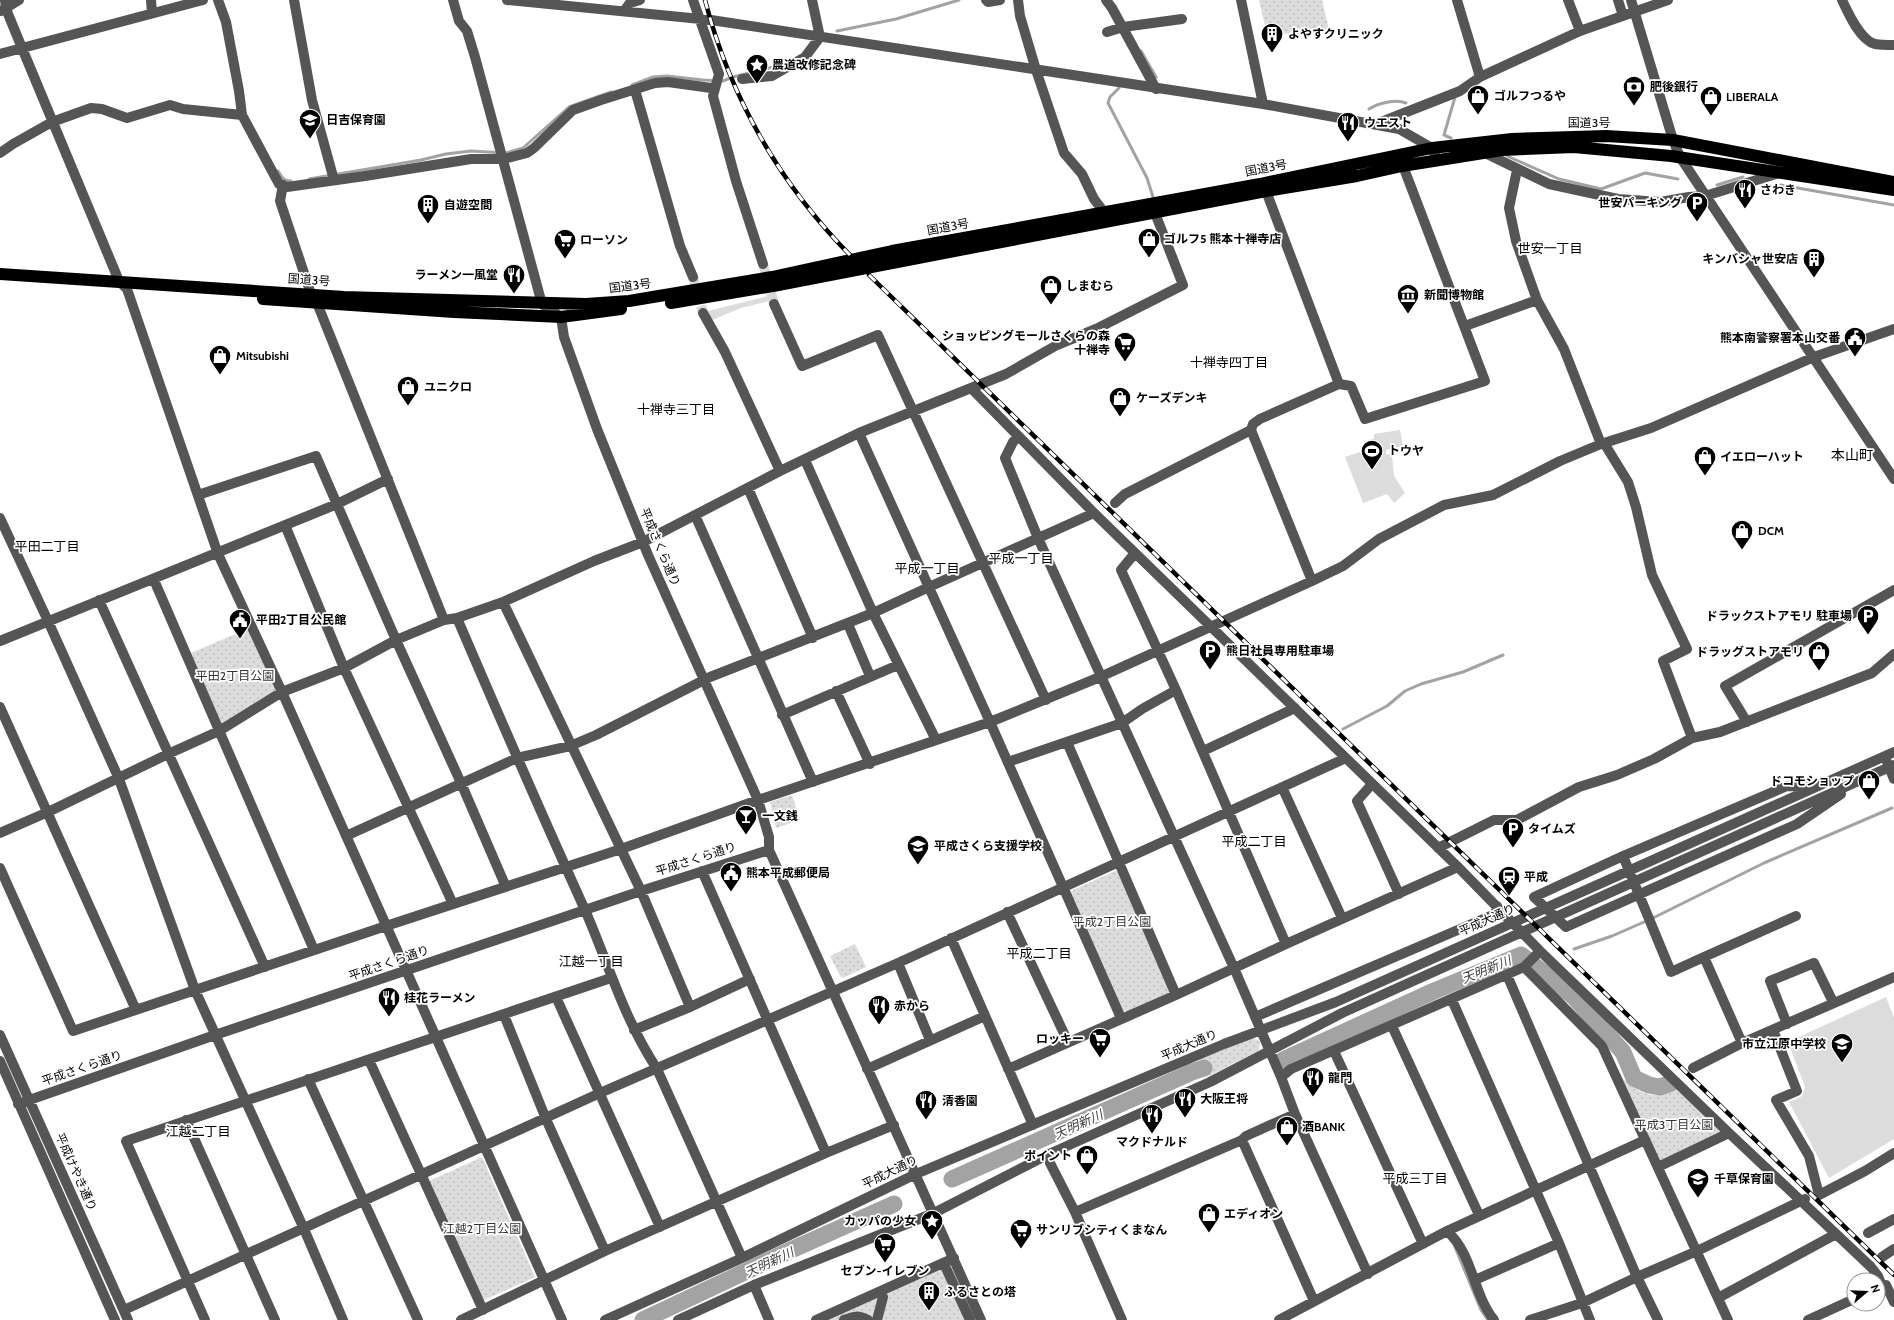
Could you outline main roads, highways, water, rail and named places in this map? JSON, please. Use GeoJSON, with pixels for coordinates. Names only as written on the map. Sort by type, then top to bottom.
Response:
{"type":"FeatureCollection","features":[{"type":"Feature","properties":{"kind":"highway","name":"国道3号"},"geometry":{"type":"LineString","coordinates":[[894,257],[1155,213],[1266,191],[1357,176],[1432,148],[1487,141],[1606,136],[1673,140],[1894,182]]}},
{"type":"Feature","properties":{"kind":"highway","name":"国道3号"},"geometry":{"type":"LineString","coordinates":[[0,274],[123,285],[314,298],[454,312],[561,318],[667,304],[1104,212],[1401,160],[1436,160],[1483,152],[1574,147],[1680,157],[1894,190]]}},
{"type":"Feature","properties":{"kind":"highway","name":"国道3号"},"geometry":{"type":"LineString","coordinates":[[314,298],[344,297],[542,304],[586,304],[629,301],[819,272]]}},
{"type":"Feature","properties":{"kind":"highway","name":"国道3号"},"geometry":{"type":"LineString","coordinates":[[0,282],[123,285]]}},
{"type":"Feature","properties":{"kind":"waterway"},"geometry":{"type":"LineString","coordinates":[[837,31],[896,19],[959,0]]}},
{"type":"Feature","properties":{"kind":"waterway"},"geometry":{"type":"LineString","coordinates":[[1141,51],[1156,77]]}},
{"type":"Feature","properties":{"kind":"waterway"},"geometry":{"type":"LineString","coordinates":[[733,77],[785,64]]}},
{"type":"Feature","properties":{"kind":"waterway"},"geometry":{"type":"LineString","coordinates":[[632,85],[653,77],[667,76],[723,81],[728,79]]}},
{"type":"Feature","properties":{"kind":"waterway"},"geometry":{"type":"LineString","coordinates":[[1119,88],[1110,97],[1108,103],[1147,178],[1153,197]]}},
{"type":"Feature","properties":{"kind":"waterway"},"geometry":{"type":"LineString","coordinates":[[309,179],[421,160],[446,154],[471,151],[506,153],[523,148],[569,107],[611,92]]}},
{"type":"Feature","properties":{"kind":"waterway"},"geometry":{"type":"LineString","coordinates":[[1444,135],[1455,97]]}},
{"type":"Feature","properties":{"kind":"waterway"},"geometry":{"type":"LineString","coordinates":[[1369,109],[1387,102],[1397,101],[1406,103]]}},
{"type":"Feature","properties":{"kind":"waterway"},"geometry":{"type":"LineString","coordinates":[[1446,136],[1451,138]]}},
{"type":"Feature","properties":{"kind":"waterway"},"geometry":{"type":"LineString","coordinates":[[1507,156],[1559,179],[1601,189],[1645,173],[1678,179]]}},
{"type":"Feature","properties":{"kind":"waterway"},"geometry":{"type":"LineString","coordinates":[[278,171],[285,180],[291,181]]}},
{"type":"Feature","properties":{"kind":"waterway"},"geometry":{"type":"LineString","coordinates":[[1717,185],[1743,177]]}},
{"type":"Feature","properties":{"kind":"waterway"},"geometry":{"type":"LineString","coordinates":[[1781,185],[1894,205]]}},
{"type":"Feature","properties":{"kind":"waterway"},"geometry":{"type":"LineString","coordinates":[[1343,729],[1387,706],[1405,691],[1421,684],[1463,672],[1503,655]]}},
{"type":"Feature","properties":{"kind":"waterway"},"geometry":{"type":"LineString","coordinates":[[1653,918],[1764,863],[1892,808]]}},
{"type":"Feature","properties":{"kind":"waterway"},"geometry":{"type":"LineString","coordinates":[[1574,949],[1612,936],[1644,922]]}},
{"type":"Feature","properties":{"kind":"waterway","name":"天明新川"},"geometry":{"type":"LineString","coordinates":[[1283,1060],[1434,991],[1521,955],[1574,997],[1623,1052],[1634,1078],[1649,1085],[1660,1087],[1671,1083]]}},
{"type":"Feature","properties":{"kind":"waterway","name":"天明新川"},"geometry":{"type":"LineString","coordinates":[[952,1179],[1204,1068]]}},
{"type":"Feature","properties":{"kind":"waterway","name":"天明新川"},"geometry":{"type":"LineString","coordinates":[[643,1320],[791,1250],[894,1204]]}},
{"type":"Feature","properties":{"kind":"waterway"},"geometry":{"type":"LineString","coordinates":[[1455,1247],[1481,1310],[1488,1320]]}},
{"type":"Feature","properties":{"kind":"tunnel"},"geometry":{"type":"LineString","coordinates":[[763,264],[774,304]]}},
{"type":"Feature","properties":{"kind":"tunnel"},"geometry":{"type":"LineString","coordinates":[[693,277],[703,313]]}},
{"type":"Feature","properties":{"kind":"railway"},"geometry":{"type":"LineString","coordinates":[[705,0],[728,71],[743,105],[761,137],[780,169],[801,199],[850,255]]}},
{"type":"Feature","properties":{"kind":"railway"},"geometry":{"type":"LineString","coordinates":[[869,275],[1894,1275]]}},
{"type":"Feature","properties":{"kind":"place","name":"よやすクリニック"},"geometry":{"type":"Point","coordinates":[1272,54]}},
{"type":"Feature","properties":{"kind":"place","name":"農道改修記念碑"},"geometry":{"type":"Point","coordinates":[757,84]}},
{"type":"Feature","properties":{"kind":"place","name":"肥後銀行"},"geometry":{"type":"Point","coordinates":[1634,106]}},
{"type":"Feature","properties":{"kind":"place","name":"ゴルフつるや"},"geometry":{"type":"Point","coordinates":[1478,116]}},
{"type":"Feature","properties":{"kind":"place","name":"LIBERALA"},"geometry":{"type":"Point","coordinates":[1711,116]}},
{"type":"Feature","properties":{"kind":"place","name":"日吉保育園"},"geometry":{"type":"Point","coordinates":[310,140]}},
{"type":"Feature","properties":{"kind":"place","name":"ウエスト"},"geometry":{"type":"Point","coordinates":[1348,142]}},
{"type":"Feature","properties":{"kind":"place","name":"さわき"},"geometry":{"type":"Point","coordinates":[1745,210]}},
{"type":"Feature","properties":{"kind":"place","name":"世安パーキング"},"geometry":{"type":"Point","coordinates":[1697,222]}},
{"type":"Feature","properties":{"kind":"place","name":"自遊空間"},"geometry":{"type":"Point","coordinates":[428,224]}},
{"type":"Feature","properties":{"kind":"place","name":"ゴルフ5 熊本十禅寺店"},"geometry":{"type":"Point","coordinates":[1149,258]}},
{"type":"Feature","properties":{"kind":"place","name":"ローソン"},"geometry":{"type":"Point","coordinates":[565,260]}},
{"type":"Feature","properties":{"kind":"place","name":"キンバシャ世安店"},"geometry":{"type":"Point","coordinates":[1814,278]}},
{"type":"Feature","properties":{"kind":"place","name":"ラーメン一風堂"},"geometry":{"type":"Point","coordinates":[514,294]}},
{"type":"Feature","properties":{"kind":"place","name":"しまむら"},"geometry":{"type":"Point","coordinates":[1051,306]}},
{"type":"Feature","properties":{"kind":"place","name":"新聞博物館"},"geometry":{"type":"Point","coordinates":[1408,314]}},
{"type":"Feature","properties":{"kind":"place","name":"熊本南警察署本山交番"},"geometry":{"type":"Point","coordinates":[1855,358]}},
{"type":"Feature","properties":{"kind":"place","name":"ショッピングモールさくらの森 十禅寺"},"geometry":{"type":"Point","coordinates":[1125,362]}},
{"type":"Feature","properties":{"kind":"place","name":"Mitsubishi"},"geometry":{"type":"Point","coordinates":[220,376]}},
{"type":"Feature","properties":{"kind":"place","name":"ユニクロ"},"geometry":{"type":"Point","coordinates":[408,406]}},
{"type":"Feature","properties":{"kind":"place","name":"ケーズデンキ"},"geometry":{"type":"Point","coordinates":[1120,418]}},
{"type":"Feature","properties":{"kind":"place","name":"トウヤ"},"geometry":{"type":"Point","coordinates":[1372,470]}},
{"type":"Feature","properties":{"kind":"place","name":"イエローハット"},"geometry":{"type":"Point","coordinates":[1705,476]}},
{"type":"Feature","properties":{"kind":"place","name":"DCM"},"geometry":{"type":"Point","coordinates":[1742,550]}},
{"type":"Feature","properties":{"kind":"place","name":"ドラックストアモリ 駐車場"},"geometry":{"type":"Point","coordinates":[1868,636]}},
{"type":"Feature","properties":{"kind":"place","name":"平田2丁目公民館"},"geometry":{"type":"Point","coordinates":[240,640]}},
{"type":"Feature","properties":{"kind":"place","name":"熊日社員専用駐車場"},"geometry":{"type":"Point","coordinates":[1210,670]}},
{"type":"Feature","properties":{"kind":"place","name":"ドラッグストアモリ"},"geometry":{"type":"Point","coordinates":[1819,672]}},
{"type":"Feature","properties":{"kind":"place","name":"ドコモショップ"},"geometry":{"type":"Point","coordinates":[1869,800]}},
{"type":"Feature","properties":{"kind":"place","name":"一文銭"},"geometry":{"type":"Point","coordinates":[746,836]}},
{"type":"Feature","properties":{"kind":"place","name":"タイムズ"},"geometry":{"type":"Point","coordinates":[1513,848]}},
{"type":"Feature","properties":{"kind":"place","name":"平成さくら支援学校"},"geometry":{"type":"Point","coordinates":[918,866]}},
{"type":"Feature","properties":{"kind":"place","name":"熊本平成郵便局"},"geometry":{"type":"Point","coordinates":[731,892]}},
{"type":"Feature","properties":{"kind":"place","name":"平成"},"geometry":{"type":"Point","coordinates":[1509,896]}},
{"type":"Feature","properties":{"kind":"place","name":"桂花ラーメン"},"geometry":{"type":"Point","coordinates":[389,1018]}},
{"type":"Feature","properties":{"kind":"place","name":"赤から"},"geometry":{"type":"Point","coordinates":[879,1026]}},
{"type":"Feature","properties":{"kind":"place","name":"ロッキー"},"geometry":{"type":"Point","coordinates":[1100,1058]}},
{"type":"Feature","properties":{"kind":"place","name":"市立江原中学校"},"geometry":{"type":"Point","coordinates":[1842,1064]}},
{"type":"Feature","properties":{"kind":"place","name":"龍門"},"geometry":{"type":"Point","coordinates":[1313,1098]}},
{"type":"Feature","properties":{"kind":"place","name":"大阪王将"},"geometry":{"type":"Point","coordinates":[1185,1118]}},
{"type":"Feature","properties":{"kind":"place","name":"清香園"},"geometry":{"type":"Point","coordinates":[926,1120]}},
{"type":"Feature","properties":{"kind":"place","name":"マクドナルド"},"geometry":{"type":"Point","coordinates":[1152,1134]}},
{"type":"Feature","properties":{"kind":"place","name":"酒BANK"},"geometry":{"type":"Point","coordinates":[1287,1146]}},
{"type":"Feature","properties":{"kind":"place","name":"ポイント"},"geometry":{"type":"Point","coordinates":[1087,1176]}},
{"type":"Feature","properties":{"kind":"place","name":"千草保育園"},"geometry":{"type":"Point","coordinates":[1698,1198]}},
{"type":"Feature","properties":{"kind":"place","name":"エディオン"},"geometry":{"type":"Point","coordinates":[1209,1234]}},
{"type":"Feature","properties":{"kind":"place","name":"カッパの少女"},"geometry":{"type":"Point","coordinates":[932,1240]}},
{"type":"Feature","properties":{"kind":"place","name":"サンリブシティくまなん"},"geometry":{"type":"Point","coordinates":[1021,1250]}},
{"type":"Feature","properties":{"kind":"place","name":"セブン-イレブン"},"geometry":{"type":"Point","coordinates":[885,1264]}},
{"type":"Feature","properties":{"kind":"place","name":"ふるさとの塔"},"geometry":{"type":"Point","coordinates":[929,1312]}},
{"type":"Feature","properties":{"kind":"district","name":"世安一丁目"},"geometry":{"type":"Point","coordinates":[1550,248]}},
{"type":"Feature","properties":{"kind":"district","name":"十禅寺四丁目"},"geometry":{"type":"Point","coordinates":[1229,362]}},
{"type":"Feature","properties":{"kind":"district","name":"十禅寺三丁目"},"geometry":{"type":"Point","coordinates":[676,409]}},
{"type":"Feature","properties":{"kind":"district","name":"本山町"},"geometry":{"type":"Point","coordinates":[1852,455]}},
{"type":"Feature","properties":{"kind":"district","name":"平田二丁目"},"geometry":{"type":"Point","coordinates":[47,546]}},
{"type":"Feature","properties":{"kind":"district","name":"平成一丁目"},"geometry":{"type":"Point","coordinates":[1021,558]}},
{"type":"Feature","properties":{"kind":"district","name":"平成一丁目"},"geometry":{"type":"Point","coordinates":[927,568]}},
{"type":"Feature","properties":{"kind":"district","name":"平成二丁目"},"geometry":{"type":"Point","coordinates":[1254,841]}},
{"type":"Feature","properties":{"kind":"district","name":"平成二丁目"},"geometry":{"type":"Point","coordinates":[1039,953]}},
{"type":"Feature","properties":{"kind":"district","name":"江越一丁目"},"geometry":{"type":"Point","coordinates":[591,961]}},
{"type":"Feature","properties":{"kind":"district","name":"江越二丁目"},"geometry":{"type":"Point","coordinates":[198,1131]}},
{"type":"Feature","properties":{"kind":"district","name":"平成三丁目"},"geometry":{"type":"Point","coordinates":[1415,1178]}},
{"type":"Feature","properties":{"kind":"park label","name":"平田2丁目公園"},"geometry":{"type":"Point","coordinates":[235,676]}},
{"type":"Feature","properties":{"kind":"park label","name":"平成2丁目公園"},"geometry":{"type":"Point","coordinates":[1112,922]}},
{"type":"Feature","properties":{"kind":"park label","name":"平成3丁目公園"},"geometry":{"type":"Point","coordinates":[1674,1125]}},
{"type":"Feature","properties":{"kind":"park label","name":"江越2丁目公園"},"geometry":{"type":"Point","coordinates":[482,1229]}}]}
